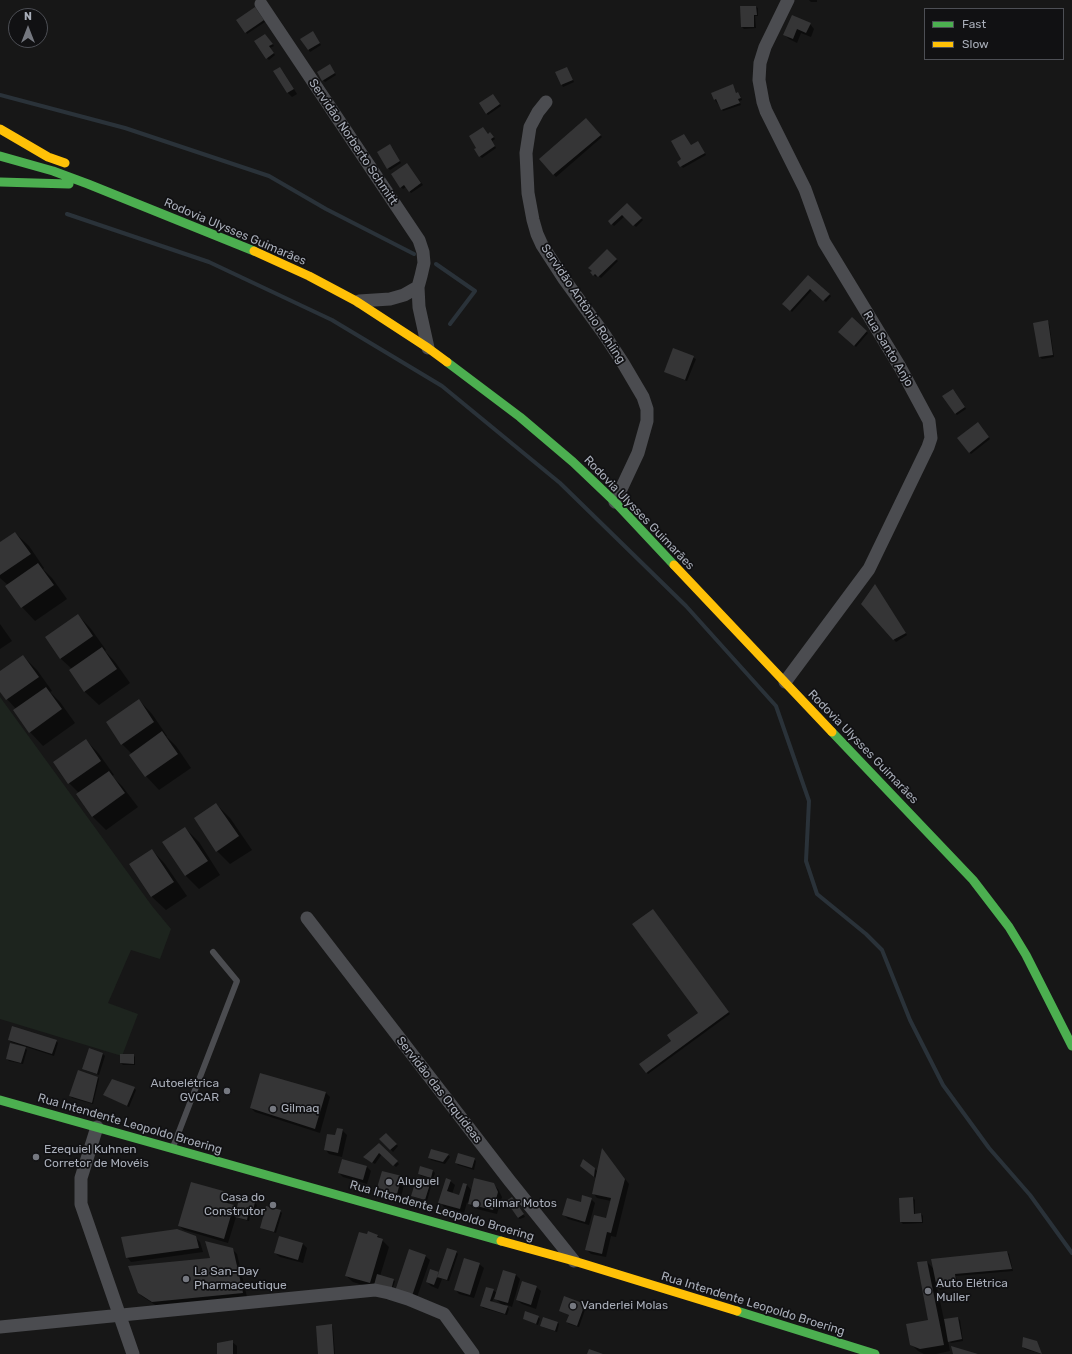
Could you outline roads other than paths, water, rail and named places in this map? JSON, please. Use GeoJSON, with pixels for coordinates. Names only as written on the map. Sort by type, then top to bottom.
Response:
{"type":"FeatureCollection","features":[{"type":"Feature","properties":{"kind":"main road"},"geometry":{"type":"LineString","coordinates":[[0,129],[48,157],[76,167]]}},
{"type":"Feature","properties":{"kind":"main road","name":"Rodovia Ulysses Guimarães"},"geometry":{"type":"LineString","coordinates":[[0,156],[53,171],[88,184],[258,252],[309,276],[356,301],[428,348],[520,417],[573,462],[615,502],[973,880],[993,904],[1026,955],[1072,1046]]}},
{"type":"Feature","properties":{"kind":"main road"},"geometry":{"type":"LineString","coordinates":[[0,182],[88,184]]}},
{"type":"Feature","properties":{"kind":"main road"},"geometry":{"type":"LineString","coordinates":[[136,194],[174,219]]}},
{"type":"Feature","properties":{"kind":"main road","name":"Rua Intendente Leopoldo Broering"},"geometry":{"type":"LineString","coordinates":[[0,1100],[574,1260],[875,1354]]}},
{"type":"Feature","properties":{"kind":"street","name":"Rua Santo Anjo"},"geometry":{"type":"LineString","coordinates":[[785,682],[869,569],[931,438],[929,421],[900,367],[824,242],[805,189],[766,111],[763,102],[759,80],[760,63],[765,47],[788,0]]}},
{"type":"Feature","properties":{"kind":"street","name":"Servidão Norberto Schmitt"},"geometry":{"type":"LineString","coordinates":[[261,4],[419,240],[423,252],[424,263],[418,287],[421,320],[428,348]]}},
{"type":"Feature","properties":{"kind":"street","name":"Servidão Antônio Rohling"},"geometry":{"type":"LineString","coordinates":[[546,102],[538,112],[530,127],[526,153],[528,193],[537,234],[542,245],[564,279],[623,363],[643,397],[647,410],[647,421],[638,453],[615,502]]}},
{"type":"Feature","properties":{"kind":"street"},"geometry":{"type":"LineString","coordinates":[[356,301],[390,299],[404,295],[418,287]]}},
{"type":"Feature","properties":{"kind":"street","name":"Servidão das Orquídeas"},"geometry":{"type":"LineString","coordinates":[[307,918],[509,1180],[574,1260]]}},
{"type":"Feature","properties":{"kind":"street"},"geometry":{"type":"LineString","coordinates":[[97,1127],[81,1178],[81,1204],[133,1354]]}},
{"type":"Feature","properties":{"kind":"street"},"geometry":{"type":"LineString","coordinates":[[0,1327],[375,1290],[408,1299],[444,1314],[473,1354]]}},
{"type":"Feature","properties":{"kind":"lane"},"geometry":{"type":"LineString","coordinates":[[173,1148],[237,982],[213,952]]}},
{"type":"Feature","properties":{"kind":"waterway"},"geometry":{"type":"LineString","coordinates":[[0,95],[125,128],[269,176],[326,209],[414,254]]}},
{"type":"Feature","properties":{"kind":"waterway"},"geometry":{"type":"LineString","coordinates":[[67,214],[209,262],[332,320],[442,386],[560,483],[686,606],[776,706],[809,801],[806,861],[817,894],[866,934],[882,950],[910,1020],[943,1085],[989,1148],[1030,1195],[1072,1253]]}},
{"type":"Feature","properties":{"kind":"waterway"},"geometry":{"type":"LineString","coordinates":[[436,264],[475,291],[450,324]]}},
{"type":"Feature","properties":{"kind":"place","name":"Autoelétrica GVCAR"},"geometry":{"type":"Point","coordinates":[227,1091]}},
{"type":"Feature","properties":{"kind":"place","name":"Gilmaq"},"geometry":{"type":"Point","coordinates":[273,1109]}},
{"type":"Feature","properties":{"kind":"place","name":"Ezequiel Kuhnen Corretor de Movéis"},"geometry":{"type":"Point","coordinates":[36,1157]}},
{"type":"Feature","properties":{"kind":"place","name":"Aluguel"},"geometry":{"type":"Point","coordinates":[389,1182]}},
{"type":"Feature","properties":{"kind":"place","name":"Gilmar Motos"},"geometry":{"type":"Point","coordinates":[476,1204]}},
{"type":"Feature","properties":{"kind":"place","name":"Casa do Construtor"},"geometry":{"type":"Point","coordinates":[273,1205]}},
{"type":"Feature","properties":{"kind":"place","name":"La San-Day Pharmaceutique"},"geometry":{"type":"Point","coordinates":[186,1279]}},
{"type":"Feature","properties":{"kind":"place","name":"Auto Elétrica Muller"},"geometry":{"type":"Point","coordinates":[928,1291]}},
{"type":"Feature","properties":{"kind":"place","name":"Vanderlei Molas"},"geometry":{"type":"Point","coordinates":[573,1306]}}]}
